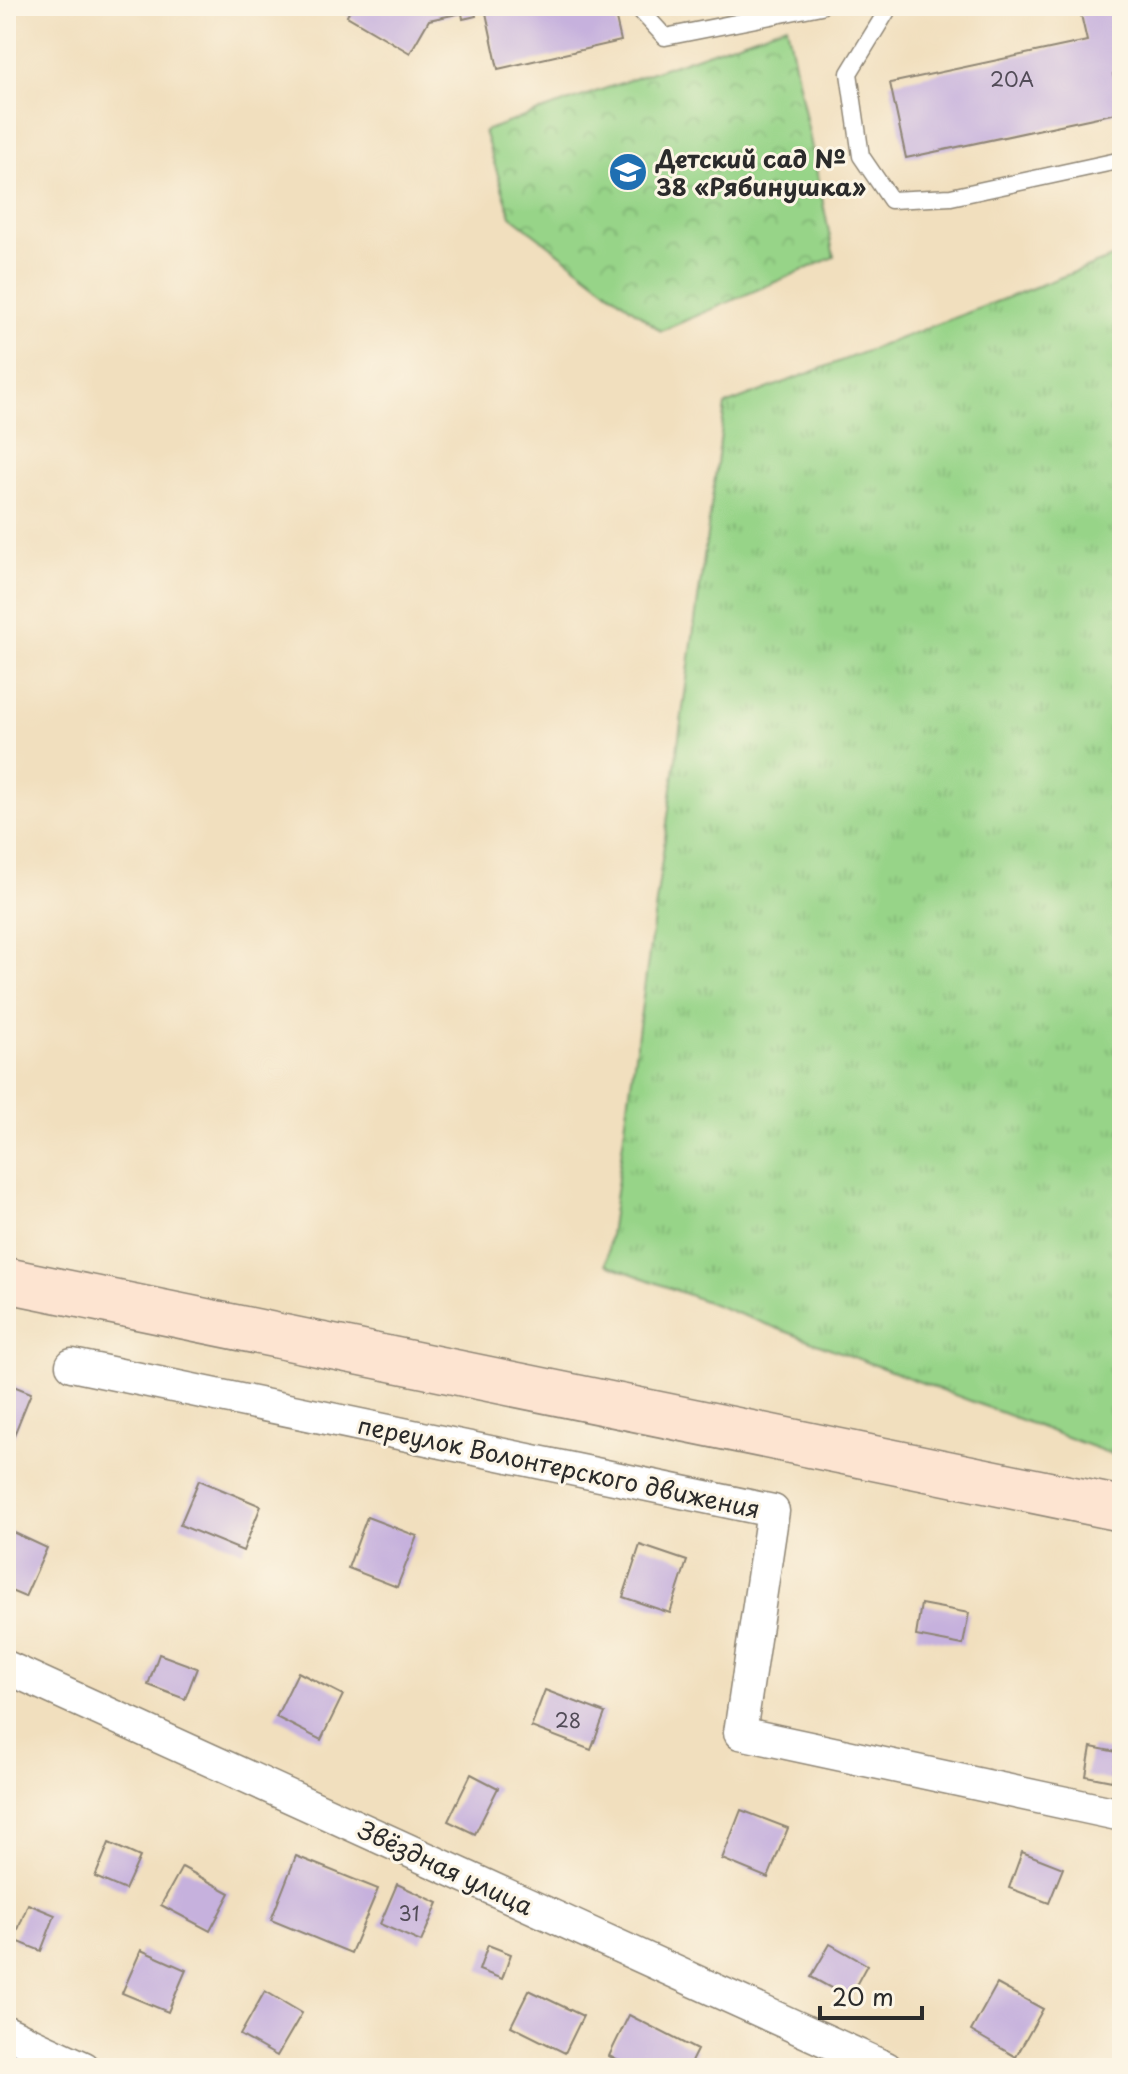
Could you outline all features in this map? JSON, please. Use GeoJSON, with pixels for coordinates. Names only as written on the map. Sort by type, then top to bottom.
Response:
{"type":"FeatureCollection","features":[{"type":"Feature","properties":{"kind":"main road"},"geometry":{"type":"LineString","coordinates":[[6,1280],[1122,1509]]}},
{"type":"Feature","properties":{"kind":"street","name":"переулок Волонтерского движения"},"geometry":{"type":"LineString","coordinates":[[72,1365],[773,1511],[740,1733],[1122,1815]]}},
{"type":"Feature","properties":{"kind":"street","name":"Звёздная улица"},"geometry":{"type":"LineString","coordinates":[[6,1667],[886,2068]]}},
{"type":"Feature","properties":{"kind":"street"},"geometry":{"type":"LineString","coordinates":[[6,2032],[84,2068]]}},
{"type":"Feature","properties":{"kind":"lane"},"geometry":{"type":"LineString","coordinates":[[641,11],[665,37],[821,6]]}},
{"type":"Feature","properties":{"kind":"lane"},"geometry":{"type":"LineString","coordinates":[[890,6],[849,73],[861,156],[891,200],[951,197],[1122,160]]}},
{"type":"Feature","properties":{"kind":"green space"},"geometry":{"type":"Polygon","coordinates":[[[787,25],[834,257],[661,331],[511,216],[484,131],[787,25]]]}},
{"type":"Feature","properties":{"kind":"green space"},"geometry":{"type":"Polygon","coordinates":[[[1122,254],[1122,1458],[606,1264],[725,405],[1122,254]]]}},
{"type":"Feature","properties":{"kind":"building"},"geometry":{"type":"Polygon","coordinates":[[[352,6],[613,6],[621,41],[498,69],[485,8],[475,11],[476,16],[463,19],[462,13],[429,20],[410,53],[347,16],[352,6]]]}},
{"type":"Feature","properties":{"kind":"building"},"geometry":{"type":"Polygon","coordinates":[[[1079,6],[1122,6],[1122,72],[1113,74],[1121,112],[906,158],[890,83],[1087,41],[1079,6]]]}},
{"type":"Feature","properties":{"kind":"building"},"geometry":{"type":"Polygon","coordinates":[[[6,1383],[31,1393],[6,1455],[6,1383]]]}},
{"type":"Feature","properties":{"kind":"building"},"geometry":{"type":"Polygon","coordinates":[[[199,1480],[261,1506],[243,1551],[180,1525],[199,1480]]]}},
{"type":"Feature","properties":{"kind":"building"},"geometry":{"type":"Polygon","coordinates":[[[367,1517],[417,1536],[397,1587],[348,1568],[367,1517]]]}},
{"type":"Feature","properties":{"kind":"building"},"geometry":{"type":"Polygon","coordinates":[[[6,1529],[47,1548],[25,1597],[6,1589],[6,1529]]]}},
{"type":"Feature","properties":{"kind":"building"},"geometry":{"type":"Polygon","coordinates":[[[640,1545],[687,1561],[670,1613],[623,1597],[640,1545]]]}},
{"type":"Feature","properties":{"kind":"building"},"geometry":{"type":"Polygon","coordinates":[[[921,1604],[969,1613],[963,1645],[916,1636],[921,1604]]]}},
{"type":"Feature","properties":{"kind":"building"},"geometry":{"type":"Polygon","coordinates":[[[159,1654],[197,1668],[185,1699],[148,1685],[159,1654]]]}},
{"type":"Feature","properties":{"kind":"building"},"geometry":{"type":"Polygon","coordinates":[[[298,1672],[343,1695],[321,1740],[276,1717],[298,1672]]]}},
{"type":"Feature","properties":{"kind":"building"},"geometry":{"type":"Polygon","coordinates":[[[545,1690],[605,1713],[591,1750],[531,1727],[545,1690]]]}},
{"type":"Feature","properties":{"kind":"building"},"geometry":{"type":"Polygon","coordinates":[[[1091,1747],[1117,1752],[1112,1781],[1086,1776],[1091,1747]]]}},
{"type":"Feature","properties":{"kind":"building"},"geometry":{"type":"Polygon","coordinates":[[[471,1774],[498,1788],[475,1834],[448,1821],[471,1774]]]}},
{"type":"Feature","properties":{"kind":"building"},"geometry":{"type":"Polygon","coordinates":[[[741,1810],[788,1828],[768,1878],[722,1859],[741,1810]]]}},
{"type":"Feature","properties":{"kind":"building"},"geometry":{"type":"Polygon","coordinates":[[[109,1843],[140,1857],[125,1890],[95,1877],[109,1843]]]}},
{"type":"Feature","properties":{"kind":"building"},"geometry":{"type":"Polygon","coordinates":[[[1022,1852],[1063,1868],[1049,1903],[1009,1888],[1022,1852]]]}},
{"type":"Feature","properties":{"kind":"building"},"geometry":{"type":"Polygon","coordinates":[[[296,1856],[378,1889],[351,1953],[271,1920],[296,1856]]]}},
{"type":"Feature","properties":{"kind":"building"},"geometry":{"type":"Polygon","coordinates":[[[182,1867],[230,1893],[210,1931],[161,1905],[182,1867]]]}},
{"type":"Feature","properties":{"kind":"building"},"geometry":{"type":"Polygon","coordinates":[[[397,1884],[438,1903],[421,1942],[380,1924],[397,1884]]]}},
{"type":"Feature","properties":{"kind":"building"},"geometry":{"type":"Polygon","coordinates":[[[28,1904],[55,1915],[41,1951],[14,1940],[28,1904]]]}},
{"type":"Feature","properties":{"kind":"building"},"geometry":{"type":"Polygon","coordinates":[[[830,1944],[867,1965],[849,1998],[811,1977],[830,1944]]]}},
{"type":"Feature","properties":{"kind":"building"},"geometry":{"type":"Polygon","coordinates":[[[488,1945],[511,1954],[502,1979],[479,1970],[488,1945]]]}},
{"type":"Feature","properties":{"kind":"building"},"geometry":{"type":"Polygon","coordinates":[[[141,1950],[186,1970],[168,2012],[122,1993],[141,1950]]]}},
{"type":"Feature","properties":{"kind":"building"},"geometry":{"type":"Polygon","coordinates":[[[997,1984],[1043,2009],[1016,2057],[971,2031],[997,1984]]]}},
{"type":"Feature","properties":{"kind":"building"},"geometry":{"type":"Polygon","coordinates":[[[529,1990],[583,2016],[565,2053],[511,2026],[529,1990]]]}},
{"type":"Feature","properties":{"kind":"building"},"geometry":{"type":"Polygon","coordinates":[[[265,1991],[302,2013],[277,2056],[240,2035],[265,1991]]]}},
{"type":"Feature","properties":{"kind":"building"},"geometry":{"type":"Polygon","coordinates":[[[629,2015],[697,2050],[688,2068],[632,2068],[609,2056],[629,2015]]]}},
{"type":"Feature","properties":{"kind":"place","name":"Детский сад № 38 «Рябинушка»"},"geometry":{"type":"Point","coordinates":[628,172]}}]}
